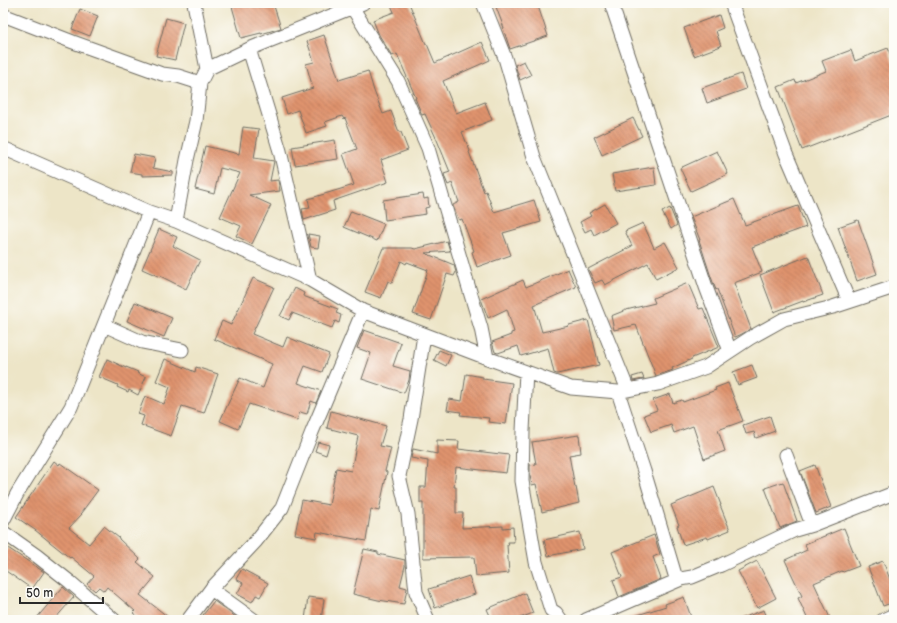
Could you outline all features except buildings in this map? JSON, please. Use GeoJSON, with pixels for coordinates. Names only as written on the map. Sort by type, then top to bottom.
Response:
{"type":"FeatureCollection","features":[{"type":"Feature","properties":{"kind":"street"},"geometry":{"type":"LineString","coordinates":[[194,3],[207,69]]}},
{"type":"Feature","properties":{"kind":"street"},"geometry":{"type":"LineString","coordinates":[[483,3],[505,58],[534,157],[623,391],[644,471],[675,575],[681,579]]}},
{"type":"Feature","properties":{"kind":"street"},"geometry":{"type":"LineString","coordinates":[[611,3],[706,287],[730,351]]}},
{"type":"Feature","properties":{"kind":"street"},"geometry":{"type":"LineString","coordinates":[[731,3],[786,154],[849,301]]}},
{"type":"Feature","properties":{"kind":"street"},"geometry":{"type":"LineString","coordinates":[[176,220],[196,121],[200,82],[207,69],[249,49],[360,4],[398,81],[428,148],[481,328],[487,358]]}},
{"type":"Feature","properties":{"kind":"street"},"geometry":{"type":"LineString","coordinates":[[3,15],[162,74],[178,76],[200,82]]}},
{"type":"Feature","properties":{"kind":"street"},"geometry":{"type":"LineString","coordinates":[[249,49],[280,151],[310,280]]}},
{"type":"Feature","properties":{"kind":"street"},"geometry":{"type":"LineString","coordinates":[[4,152],[149,212],[176,220],[310,280],[363,311],[424,335],[571,388],[623,391],[658,384],[706,367],[750,338],[784,319],[833,307],[894,287]]}},
{"type":"Feature","properties":{"kind":"street"},"geometry":{"type":"LineString","coordinates":[[3,521],[17,494],[71,407],[149,212]]}},
{"type":"Feature","properties":{"kind":"street"},"geometry":{"type":"LineString","coordinates":[[188,620],[212,589],[256,542],[282,508],[363,311]]}},
{"type":"Feature","properties":{"kind":"street"},"geometry":{"type":"LineString","coordinates":[[104,325],[142,342],[182,350]]}},
{"type":"Feature","properties":{"kind":"street"},"geometry":{"type":"LineString","coordinates":[[424,335],[411,419],[399,476],[408,514],[416,592],[428,620]]}},
{"type":"Feature","properties":{"kind":"street"},"geometry":{"type":"LineString","coordinates":[[526,372],[522,481],[536,562],[551,610],[556,613],[561,620]]}},
{"type":"Feature","properties":{"kind":"street"},"geometry":{"type":"LineString","coordinates":[[786,455],[812,525]]}},
{"type":"Feature","properties":{"kind":"street"},"geometry":{"type":"LineString","coordinates":[[586,620],[681,579],[692,577],[707,571],[796,530],[894,493]]}},
{"type":"Feature","properties":{"kind":"street"},"geometry":{"type":"LineString","coordinates":[[3,532],[70,582],[114,620]]}},
{"type":"Feature","properties":{"kind":"street"},"geometry":{"type":"LineString","coordinates":[[212,589],[254,620]]}},
{"type":"Feature","properties":{"kind":"street"},"geometry":{"type":"LineString","coordinates":[[883,620],[894,615]]}}]}
